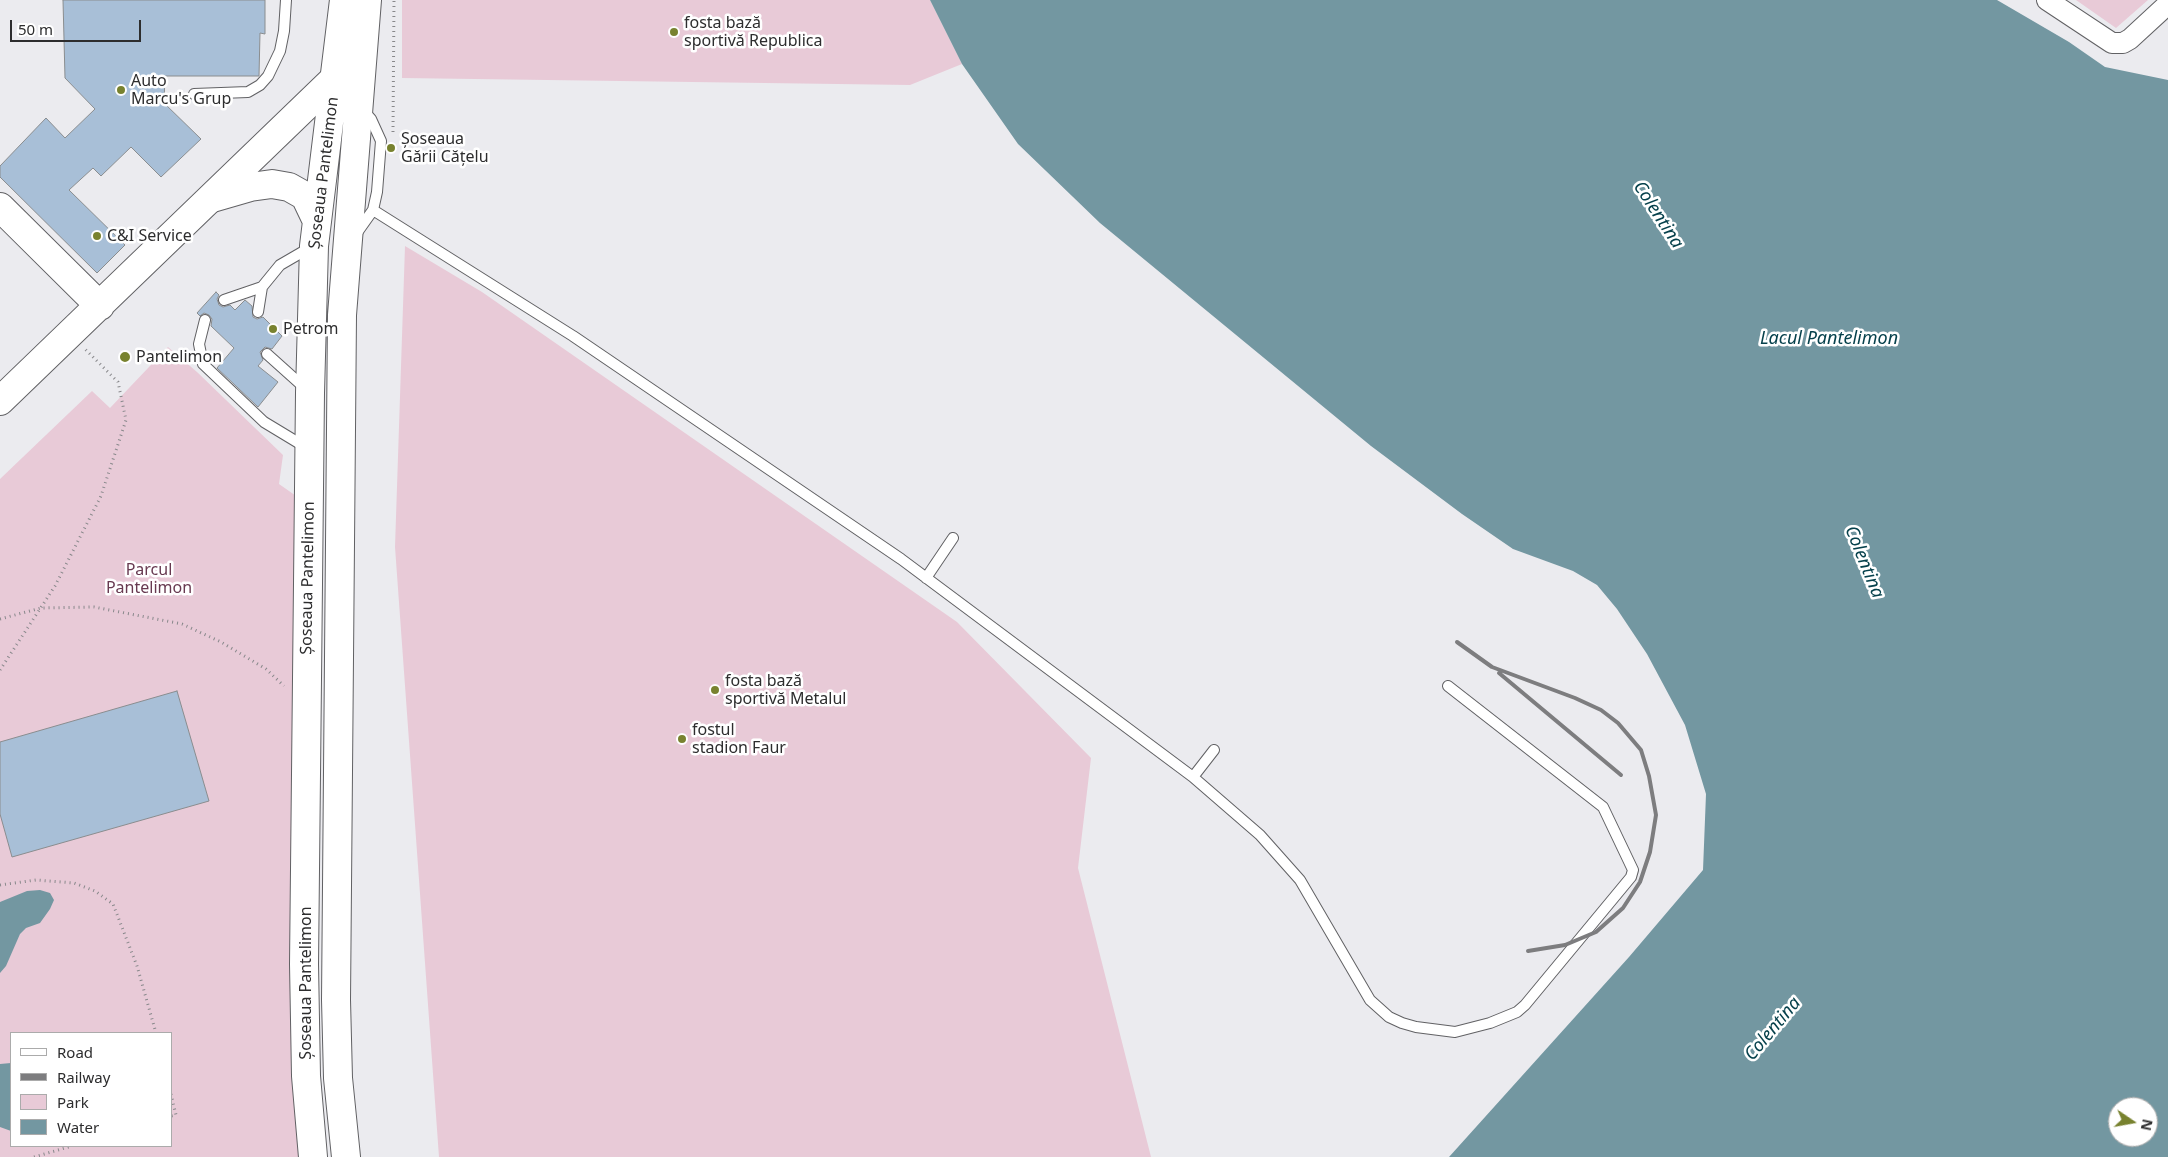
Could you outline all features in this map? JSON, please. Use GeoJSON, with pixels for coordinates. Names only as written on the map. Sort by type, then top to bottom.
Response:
{"type":"FeatureCollection","features":[{"type":"Feature","properties":{"kind":"main road","name":"Șoseaua Pantelimon"},"geometry":{"type":"LineString","coordinates":[[313,1157],[306,1076],[305,983],[310,393],[315,233],[344,0]]}},
{"type":"Feature","properties":{"kind":"main road","name":"Șoseaua Pantelimon"},"geometry":{"type":"LineString","coordinates":[[346,1157],[338,1078],[336,1000],[342,315],[367,0]]}},
{"type":"Feature","properties":{"kind":"main road"},"geometry":{"type":"LineString","coordinates":[[0,401],[335,78],[365,40]]}},
{"type":"Feature","properties":{"kind":"main road"},"geometry":{"type":"LineString","coordinates":[[335,78],[360,106]]}},
{"type":"Feature","properties":{"kind":"main road"},"geometry":{"type":"LineString","coordinates":[[212,198],[257,186],[272,184],[289,187],[305,196],[315,233]]}},
{"type":"Feature","properties":{"kind":"main road"},"geometry":{"type":"LineString","coordinates":[[0,207],[100,306]]}},
{"type":"Feature","properties":{"kind":"street"},"geometry":{"type":"LineString","coordinates":[[2047,0],[2107,41],[2122,43],[2130,39],[2168,4]]}},
{"type":"Feature","properties":{"kind":"lane"},"geometry":{"type":"LineString","coordinates":[[194,94],[248,92],[260,85],[268,76],[280,51],[284,31],[286,0]]}},
{"type":"Feature","properties":{"kind":"lane"},"geometry":{"type":"LineString","coordinates":[[346,250],[373,210],[377,192],[382,141],[371,120],[360,106]]}},
{"type":"Feature","properties":{"kind":"lane"},"geometry":{"type":"LineString","coordinates":[[373,210],[573,336],[926,578],[1193,778],[1260,835],[1300,880],[1364,993],[1376,1006],[1389,1017],[1402,1023],[1444,1031],[1466,1030],[1517,1012],[1525,1005],[1631,877],[1633,870],[1606,811],[1600,803],[1448,686]]}},
{"type":"Feature","properties":{"kind":"lane"},"geometry":{"type":"LineString","coordinates":[[258,312],[262,287],[280,265],[315,233]]}},
{"type":"Feature","properties":{"kind":"lane"},"geometry":{"type":"LineString","coordinates":[[224,300],[262,287]]}},
{"type":"Feature","properties":{"kind":"lane"},"geometry":{"type":"LineString","coordinates":[[204,320],[200,344],[203,364],[264,422],[310,450]]}},
{"type":"Feature","properties":{"kind":"lane"},"geometry":{"type":"LineString","coordinates":[[267,354],[310,393]]}},
{"type":"Feature","properties":{"kind":"lane"},"geometry":{"type":"LineString","coordinates":[[926,578],[953,538]]}},
{"type":"Feature","properties":{"kind":"lane"},"geometry":{"type":"LineString","coordinates":[[1193,778],[1214,750]]}},
{"type":"Feature","properties":{"kind":"path"},"geometry":{"type":"LineString","coordinates":[[392,140],[394,0]]}},
{"type":"Feature","properties":{"kind":"path"},"geometry":{"type":"LineString","coordinates":[[0,670],[54,586],[101,496],[126,420],[118,382],[70,335]]}},
{"type":"Feature","properties":{"kind":"path"},"geometry":{"type":"LineString","coordinates":[[0,619],[41,608],[94,607],[133,612],[182,624],[221,642],[266,669],[307,710]]}},
{"type":"Feature","properties":{"kind":"path"},"geometry":{"type":"LineString","coordinates":[[0,885],[36,880],[74,883],[95,891],[113,904],[137,966],[156,1032]]}},
{"type":"Feature","properties":{"kind":"path"},"geometry":{"type":"LineString","coordinates":[[172,1098],[176,1115],[172,1116]]}},
{"type":"Feature","properties":{"kind":"path"},"geometry":{"type":"LineString","coordinates":[[34,1157],[69,1147]]}},
{"type":"Feature","properties":{"kind":"green space","name":"fosta bază sportivă Republica"},"geometry":{"type":"Polygon","coordinates":[[[402,0],[930,0],[962,64],[910,85],[402,78],[402,0]]]}},
{"type":"Feature","properties":{"kind":"green space"},"geometry":{"type":"Polygon","coordinates":[[[2076,0],[2148,0],[2116,28],[2076,0]]]}},
{"type":"Feature","properties":{"kind":"green space","name":"fosta bază sportivă Metalul"},"geometry":{"type":"Polygon","coordinates":[[[405,246],[482,292],[957,622],[1091,758],[1078,868],[1151,1157],[439,1157],[395,547],[405,246]]]}},
{"type":"Feature","properties":{"kind":"green space","name":"Parcul Pantelimon"},"geometry":{"type":"Polygon","coordinates":[[[168,347],[197,372],[283,455],[279,484],[299,498],[302,1157],[0,1157],[0,479],[92,391],[110,408],[168,347]]]}},
{"type":"Feature","properties":{"kind":"water","name":"Lacul Pantelimon"},"geometry":{"type":"Polygon","coordinates":[[[930,0],[1997,0],[2069,42],[2105,67],[2168,80],[2168,1157],[1449,1157],[1629,957],[1703,870],[1706,794],[1685,725],[1647,654],[1617,609],[1597,585],[1573,571],[1513,549],[1462,514],[1371,446],[1100,223],[1018,144],[962,64],[930,0]]]}},
{"type":"Feature","properties":{"kind":"water"},"geometry":{"type":"Polygon","coordinates":[[[40,890],[50,893],[54,900],[50,909],[40,923],[26,928],[20,934],[6,966],[0,973],[0,902],[27,891],[40,890]]]}},
{"type":"Feature","properties":{"kind":"water"},"geometry":{"type":"Polygon","coordinates":[[[10,1063],[10,1131],[0,1127],[0,1064],[10,1063]]]}},
{"type":"Feature","properties":{"kind":"building","name":"Auto Marcu's Grup"},"geometry":{"type":"Polygon","coordinates":[[[63,0],[265,0],[265,34],[260,33],[259,76],[165,76],[164,103],[201,139],[161,177],[131,147],[101,176],[93,168],[69,190],[125,245],[97,273],[0,177],[0,166],[46,118],[65,138],[95,109],[65,78],[63,0]]]}},
{"type":"Feature","properties":{"kind":"building"},"geometry":{"type":"Polygon","coordinates":[[[216,292],[219,295],[217,299],[219,305],[223,307],[230,305],[235,310],[245,300],[252,306],[253,317],[257,319],[263,317],[282,336],[272,349],[265,347],[260,352],[263,360],[258,366],[278,382],[258,407],[217,368],[234,348],[211,326],[212,319],[209,315],[204,313],[200,316],[197,313],[216,292]]]}},
{"type":"Feature","properties":{"kind":"building"},"geometry":{"type":"Polygon","coordinates":[[[177,691],[209,801],[12,857],[0,814],[0,742],[177,691]]]}},
{"type":"Feature","properties":{"kind":"railway"},"geometry":{"type":"LineString","coordinates":[[1457,642],[1492,667],[1575,698],[1601,710],[1618,723],[1641,750],[1649,776],[1656,815],[1650,852],[1640,882],[1623,908],[1596,932],[1565,945],[1528,951]]}},
{"type":"Feature","properties":{"kind":"railway"},"geometry":{"type":"LineString","coordinates":[[1499,673],[1621,775]]}},
{"type":"Feature","properties":{"kind":"place","name":"fosta bază sportivă Republica"},"geometry":{"type":"Point","coordinates":[674,32]}},
{"type":"Feature","properties":{"kind":"place","name":"Auto Marcu's Grup"},"geometry":{"type":"Point","coordinates":[121,90]}},
{"type":"Feature","properties":{"kind":"place","name":"Șoseaua Gării Cățelu"},"geometry":{"type":"Point","coordinates":[391,148]}},
{"type":"Feature","properties":{"kind":"place","name":"C&I Service"},"geometry":{"type":"Point","coordinates":[97,236]}},
{"type":"Feature","properties":{"kind":"place","name":"Petrom"},"geometry":{"type":"Point","coordinates":[273,329]}},
{"type":"Feature","properties":{"kind":"place","name":"Pantelimon"},"geometry":{"type":"Point","coordinates":[125,357]}},
{"type":"Feature","properties":{"kind":"place","name":"fosta bază sportivă Metalul"},"geometry":{"type":"Point","coordinates":[715,690]}},
{"type":"Feature","properties":{"kind":"place","name":"fostul stadion Faur"},"geometry":{"type":"Point","coordinates":[682,739]}},
{"type":"Feature","properties":{"kind":"water label","name":"Colentina"},"geometry":{"type":"Point","coordinates":[1658,215]}},
{"type":"Feature","properties":{"kind":"water label","name":"Colentina"},"geometry":{"type":"Point","coordinates":[1864,562]}},
{"type":"Feature","properties":{"kind":"water label","name":"Colentina"},"geometry":{"type":"Point","coordinates":[1773,1029]}}]}
